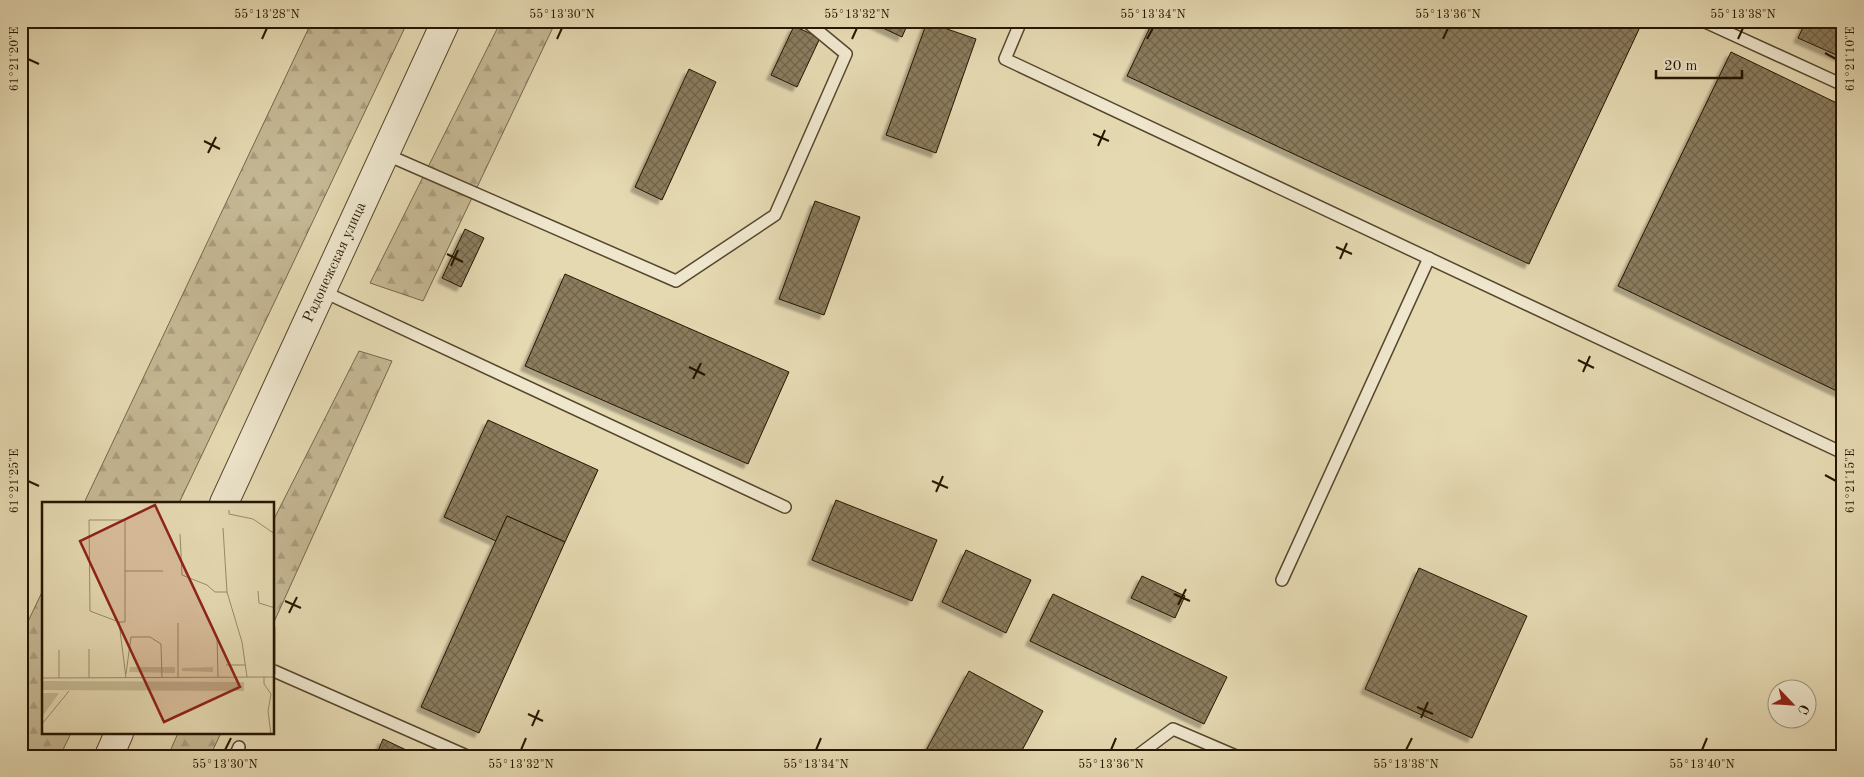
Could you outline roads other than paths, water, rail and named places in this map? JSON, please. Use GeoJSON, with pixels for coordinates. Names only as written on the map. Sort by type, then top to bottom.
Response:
{"type":"FeatureCollection","features":[{"type":"Feature","properties":{"kind":"street","name":"Радонежская улица"},"geometry":{"type":"LineString","coordinates":[[224,502],[446,21]]}},
{"type":"Feature","properties":{"kind":"street"},"geometry":{"type":"LineString","coordinates":[[109,756],[119,734]]}},
{"type":"Feature","properties":{"kind":"lane"},"geometry":{"type":"LineString","coordinates":[[385,154],[676,280],[775,215],[846,54],[806,21]]}},
{"type":"Feature","properties":{"kind":"lane"},"geometry":{"type":"LineString","coordinates":[[1021,21],[1005,59],[1843,452]]}},
{"type":"Feature","properties":{"kind":"lane"},"geometry":{"type":"LineString","coordinates":[[1703,21],[1843,85]]}},
{"type":"Feature","properties":{"kind":"lane"},"geometry":{"type":"LineString","coordinates":[[1282,580],[1429,258]]}},
{"type":"Feature","properties":{"kind":"lane"},"geometry":{"type":"LineString","coordinates":[[321,290],[785,506]]}},
{"type":"Feature","properties":{"kind":"lane"},"geometry":{"type":"LineString","coordinates":[[275,671],[467,756]]}},
{"type":"Feature","properties":{"kind":"lane"},"geometry":{"type":"LineString","coordinates":[[1137,756],[1173,730],[1236,756]]}}]}
